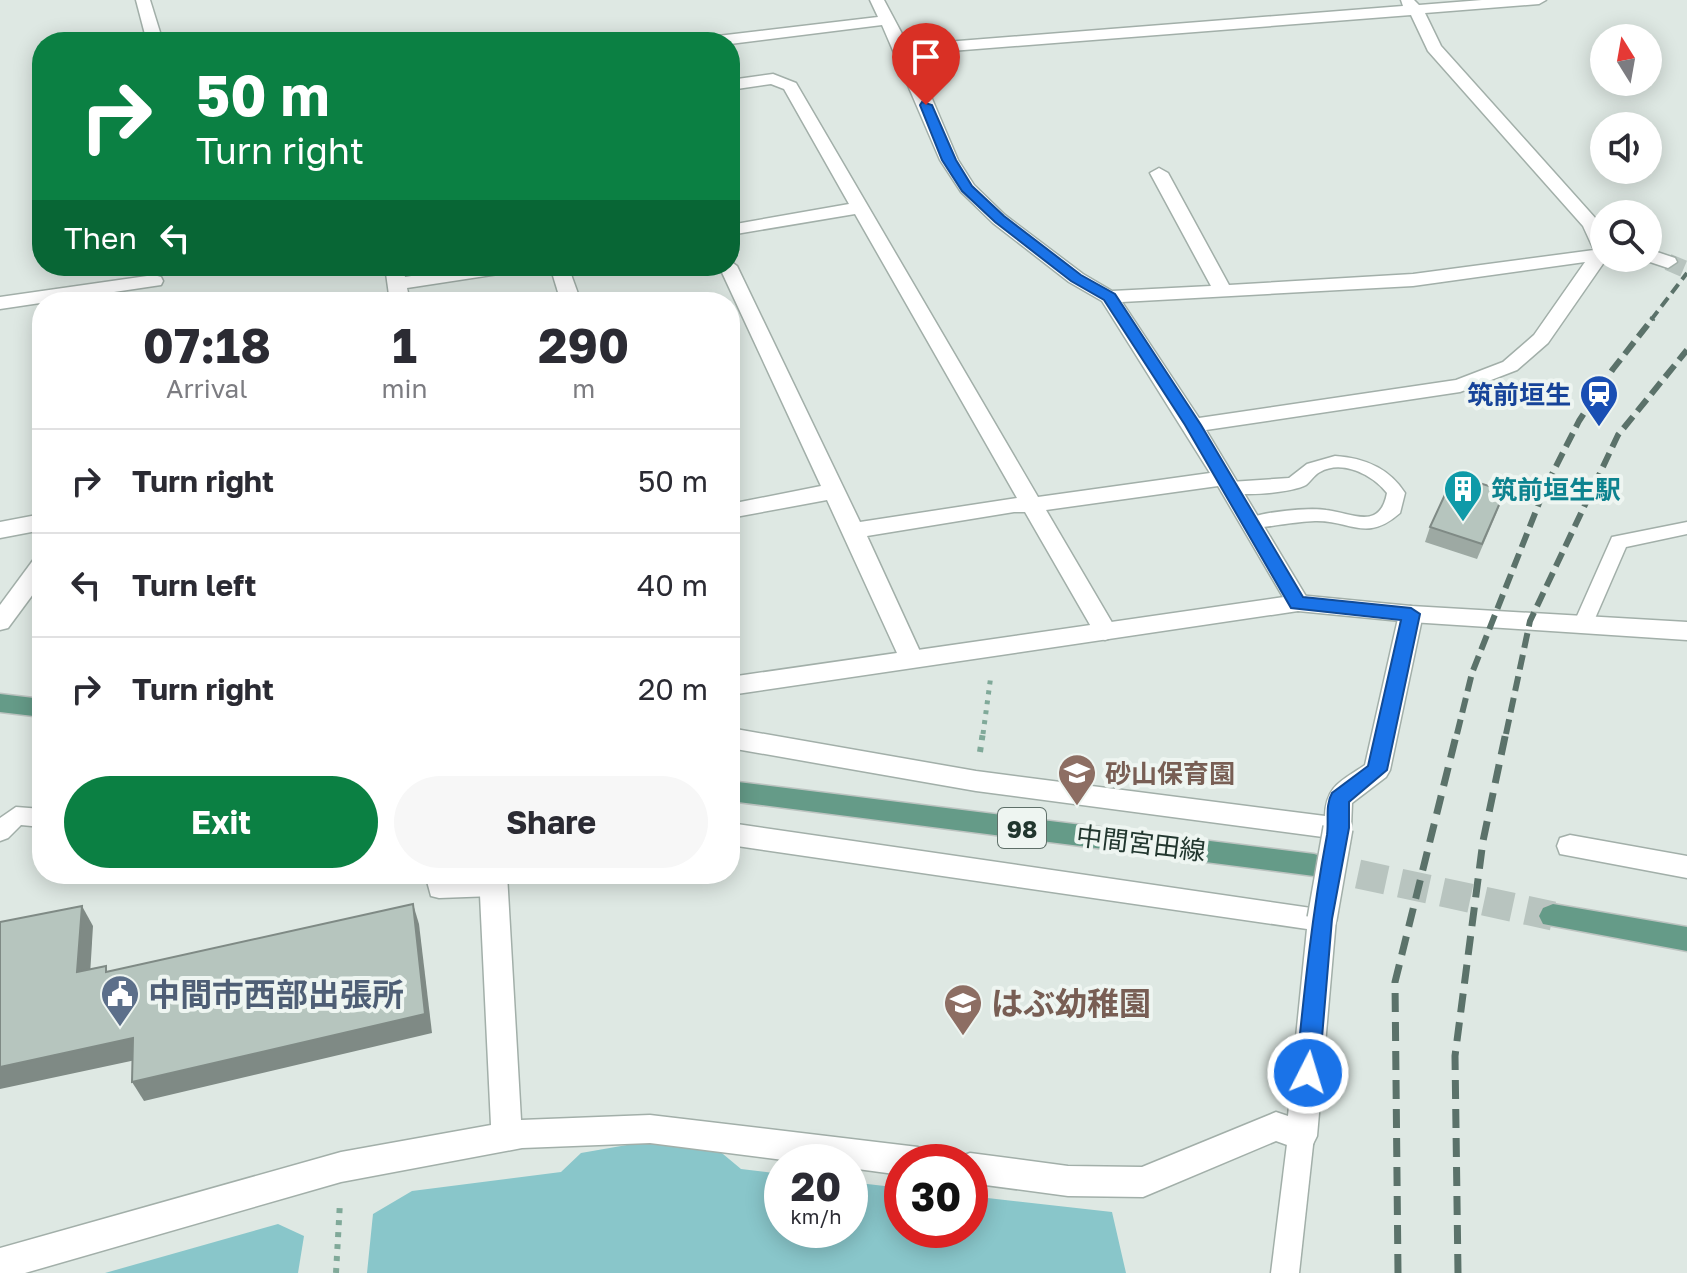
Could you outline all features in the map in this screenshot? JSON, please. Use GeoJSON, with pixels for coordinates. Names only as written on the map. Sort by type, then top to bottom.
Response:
{"type":"FeatureCollection","features":[{"type":"Feature","properties":{"kind":"main road"},"geometry":{"type":"LineString","coordinates":[[0,703],[32,707]]}},
{"type":"Feature","properties":{"kind":"main road","name":"中間宮田線"},"geometry":{"type":"LineString","coordinates":[[740,792],[1314,865]]}},
{"type":"Feature","properties":{"kind":"main road"},"geometry":{"type":"LineString","coordinates":[[1553,916],[1687,939]]}},
{"type":"Feature","properties":{"kind":"street"},"geometry":{"type":"LineString","coordinates":[[143,0],[152,32]]}},
{"type":"Feature","properties":{"kind":"street"},"geometry":{"type":"LineString","coordinates":[[877,0],[903,50],[949,160],[967,188],[999,219],[1076,278],[1109,297],[1193,425],[1298,603]]}},
{"type":"Feature","properties":{"kind":"street"},"geometry":{"type":"LineString","coordinates":[[903,50],[1411,5],[1539,0]]}},
{"type":"Feature","properties":{"kind":"street"},"geometry":{"type":"LineString","coordinates":[[1411,5],[1434,48],[1590,223]]}},
{"type":"Feature","properties":{"kind":"street"},"geometry":{"type":"LineString","coordinates":[[740,38],[887,20]]}},
{"type":"Feature","properties":{"kind":"street"},"geometry":{"type":"LineString","coordinates":[[740,84],[773,79],[790,86],[1105,631]]}},
{"type":"Feature","properties":{"kind":"street"},"geometry":{"type":"LineString","coordinates":[[1159,173],[1222,289]]}},
{"type":"Feature","properties":{"kind":"street"},"geometry":{"type":"LineString","coordinates":[[740,228],[859,208]]}},
{"type":"Feature","properties":{"kind":"street"},"geometry":{"type":"LineString","coordinates":[[1109,297],[1413,280],[1590,253]]}},
{"type":"Feature","properties":{"kind":"street"},"geometry":{"type":"LineString","coordinates":[[1662,260],[1668,262]]}},
{"type":"Feature","properties":{"kind":"street"},"geometry":{"type":"LineString","coordinates":[[1193,425],[1460,386],[1510,366],[1541,339],[1590,268]]}},
{"type":"Feature","properties":{"kind":"street"},"geometry":{"type":"LineString","coordinates":[[59,292],[145,276]]}},
{"type":"Feature","properties":{"kind":"street"},"geometry":{"type":"LineString","coordinates":[[397,284],[448,276]]}},
{"type":"Feature","properties":{"kind":"street"},"geometry":{"type":"LineString","coordinates":[[733,276],[911,658]]}},
{"type":"Feature","properties":{"kind":"street"},"geometry":{"type":"LineString","coordinates":[[0,303],[32,297]]}},
{"type":"Feature","properties":{"kind":"street"},"geometry":{"type":"LineString","coordinates":[[853,531],[1014,505],[1227,483]]}},
{"type":"Feature","properties":{"kind":"street"},"geometry":{"type":"LineString","coordinates":[[740,509],[834,491]]}},
{"type":"Feature","properties":{"kind":"street"},"geometry":{"type":"LineString","coordinates":[[0,530],[32,524]]}},
{"type":"Feature","properties":{"kind":"street"},"geometry":{"type":"LineString","coordinates":[[0,622],[32,579]]}},
{"type":"Feature","properties":{"kind":"street"},"geometry":{"type":"LineString","coordinates":[[740,684],[1298,603],[1411,614],[1687,631]]}},
{"type":"Feature","properties":{"kind":"street"},"geometry":{"type":"LineString","coordinates":[[988,1170],[1068,1181],[1143,1182],[1276,1126],[1301,1136],[1322,919],[1338,828],[1339,798],[1377,770],[1411,614]]}},
{"type":"Feature","properties":{"kind":"street"},"geometry":{"type":"LineString","coordinates":[[740,740],[976,781],[1338,828]]}},
{"type":"Feature","properties":{"kind":"street"},"geometry":{"type":"LineString","coordinates":[[740,835],[1322,919]]}},
{"type":"Feature","properties":{"kind":"street"},"geometry":{"type":"LineString","coordinates":[[1570,846],[1687,867]]}},
{"type":"Feature","properties":{"kind":"street"},"geometry":{"type":"LineString","coordinates":[[494,884],[507,1137]]}},
{"type":"Feature","properties":{"kind":"street"},"geometry":{"type":"LineString","coordinates":[[0,1264],[341,1167],[507,1137],[650,1129],[884,1158]]}},
{"type":"Feature","properties":{"kind":"lane"},"geometry":{"type":"LineString","coordinates":[[1227,483],[1298,481],[1314,468],[1328,464],[1350,464],[1381,475],[1390,481],[1396,493],[1393,509],[1373,522],[1340,522],[1319,514],[1251,523]]}},
{"type":"Feature","properties":{"kind":"lane"},"geometry":{"type":"LineString","coordinates":[[1583,625],[1619,542],[1687,528]]}},
{"type":"Feature","properties":{"kind":"lane"},"geometry":{"type":"LineString","coordinates":[[0,832],[16,816],[32,817]]}},
{"type":"Feature","properties":{"kind":"lane"},"geometry":{"type":"LineString","coordinates":[[438,884],[439,889],[470,884]]}},
{"type":"Feature","properties":{"kind":"lane"},"geometry":{"type":"LineString","coordinates":[[1285,1273],[1301,1136]]}},
{"type":"Feature","properties":{"kind":"path"},"geometry":{"type":"LineString","coordinates":[[976,781],[996,646]]}},
{"type":"Feature","properties":{"kind":"path"},"geometry":{"type":"LineString","coordinates":[[336,1273],[341,1167]]}},
{"type":"Feature","properties":{"kind":"water"},"geometry":{"type":"Polygon","coordinates":[[[644,1142],[717,1149],[741,1169],[764,1172],[764,1248],[868,1248],[868,1184],[884,1186],[884,1248],[988,1248],[988,1198],[1112,1212],[1126,1273],[367,1273],[373,1214],[412,1191],[561,1172],[581,1153],[644,1142]]]}},
{"type":"Feature","properties":{"kind":"water"},"geometry":{"type":"Polygon","coordinates":[[[278,1224],[304,1236],[298,1273],[105,1273],[278,1224]]]}},
{"type":"Feature","properties":{"kind":"building","name":"筑前垣生駅"},"geometry":{"type":"Polygon","coordinates":[[[1454,475],[1505,491],[1482,544],[1430,527],[1454,475]]]}},
{"type":"Feature","properties":{"kind":"building"},"geometry":{"type":"Polygon","coordinates":[[[413,904],[425,1014],[132,1082],[133,1038],[0,1067],[0,922],[82,906],[77,972],[106,966],[106,972],[413,904]]]}},
{"type":"Feature","properties":{"kind":"tunnel"},"geometry":{"type":"LineString","coordinates":[[1668,262],[1687,270]]}},
{"type":"Feature","properties":{"kind":"tunnel"},"geometry":{"type":"LineString","coordinates":[[1316,865],[1553,916]]}},
{"type":"Feature","properties":{"kind":"railway"},"geometry":{"type":"LineString","coordinates":[[1651,320],[1687,273]]}},
{"type":"Feature","properties":{"kind":"railway"},"geometry":{"type":"LineString","coordinates":[[1457,734],[1472,673],[1545,488],[1579,421],[1613,369],[1653,318]]}},
{"type":"Feature","properties":{"kind":"railway"},"geometry":{"type":"LineString","coordinates":[[1506,734],[1530,621],[1618,435],[1687,350]]}},
{"type":"Feature","properties":{"kind":"railway"},"geometry":{"type":"LineString","coordinates":[[1398,1273],[1395,982],[1457,732]]}},
{"type":"Feature","properties":{"kind":"railway"},"geometry":{"type":"LineString","coordinates":[[1458,1273],[1455,1056],[1483,841],[1506,732]]}},
{"type":"Feature","properties":{"kind":"place","name":"筑前垣生"},"geometry":{"type":"Point","coordinates":[1599,428]}},
{"type":"Feature","properties":{"kind":"place","name":"筑前垣生駅"},"geometry":{"type":"Point","coordinates":[1463,523]}},
{"type":"Feature","properties":{"kind":"place","name":"砂山保育園"},"geometry":{"type":"Point","coordinates":[1077,807]}},
{"type":"Feature","properties":{"kind":"place","name":"中間市西部出張所"},"geometry":{"type":"Point","coordinates":[120,1028]}},
{"type":"Feature","properties":{"kind":"place","name":"はぶ幼稚園"},"geometry":{"type":"Point","coordinates":[963,1037]}},
{"type":"Feature","properties":{"kind":"route"},"geometry":{"type":"LineString","coordinates":[[926,105],[949,160],[967,188],[999,219],[1076,278],[1109,297],[1193,425],[1298,603],[1411,614],[1377,770],[1339,798],[1338,828],[1322,919],[1308,1073]]}}]}
